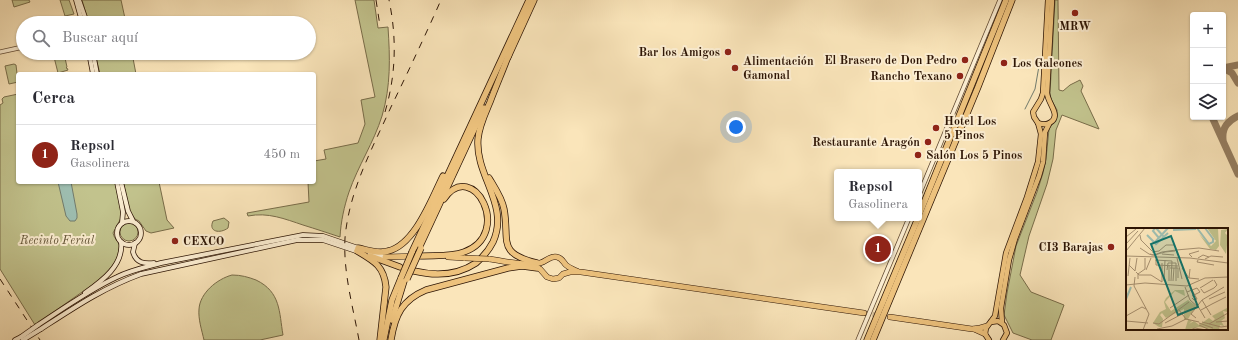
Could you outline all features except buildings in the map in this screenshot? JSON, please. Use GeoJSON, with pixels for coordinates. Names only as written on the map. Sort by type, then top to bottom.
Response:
{"type":"FeatureCollection","features":[{"type":"Feature","properties":{"kind":"highway"},"geometry":{"type":"LineString","coordinates":[[390,340],[396,305],[412,252],[529,0]]}},
{"type":"Feature","properties":{"kind":"highway"},"geometry":{"type":"LineString","coordinates":[[420,248],[534,0]]}},
{"type":"Feature","properties":{"kind":"highway"},"geometry":{"type":"LineString","coordinates":[[922,208],[1006,0]]}},
{"type":"Feature","properties":{"kind":"highway"},"geometry":{"type":"LineString","coordinates":[[873,340],[978,87],[983,80],[1014,1]]}},
{"type":"Feature","properties":{"kind":"highway"},"geometry":{"type":"LineString","coordinates":[[414,271],[428,274],[445,274],[462,270],[477,262],[489,250],[496,232],[498,212],[494,198],[482,170],[479,157],[478,140],[509,54]]}},
{"type":"Feature","properties":{"kind":"highway"},"geometry":{"type":"LineString","coordinates":[[357,249],[373,252],[387,252],[408,238],[421,220],[478,110]]}},
{"type":"Feature","properties":{"kind":"highway"},"geometry":{"type":"LineString","coordinates":[[479,157],[502,203],[505,212],[505,235],[509,246],[517,257],[537,265],[547,276],[553,279],[559,278],[563,274],[565,271],[565,264]]}},
{"type":"Feature","properties":{"kind":"highway"},"geometry":{"type":"LineString","coordinates":[[384,340],[392,300],[405,278],[420,248],[441,205],[448,193],[463,187],[474,190],[480,195],[486,207],[487,219],[485,231],[479,241],[470,249],[457,254],[421,256],[385,257]]}},
{"type":"Feature","properties":{"kind":"highway"},"geometry":{"type":"LineString","coordinates":[[867,340],[917,221]]}},
{"type":"Feature","properties":{"kind":"highway"},"geometry":{"type":"LineString","coordinates":[[357,249],[376,263],[383,273],[385,280],[386,287],[380,340]]}},
{"type":"Feature","properties":{"kind":"highway"},"geometry":{"type":"LineString","coordinates":[[368,255],[400,267]]}},
{"type":"Feature","properties":{"kind":"highway"},"geometry":{"type":"LineString","coordinates":[[421,256],[489,259],[537,265]]}},
{"type":"Feature","properties":{"kind":"highway"},"geometry":{"type":"LineString","coordinates":[[390,340],[394,324],[403,305],[416,294],[426,290],[508,268],[537,265],[555,257],[561,259],[565,264],[580,272]]}},
{"type":"Feature","properties":{"kind":"highway"},"geometry":{"type":"LineString","coordinates":[[544,271],[545,261]]}},
{"type":"Feature","properties":{"kind":"highway"},"geometry":{"type":"LineString","coordinates":[[563,274],[580,272],[864,313]]}},
{"type":"Feature","properties":{"kind":"highway"},"geometry":{"type":"LineString","coordinates":[[890,317],[972,328],[980,328],[988,325]]}},
{"type":"Feature","properties":{"kind":"highway"},"geometry":{"type":"LineString","coordinates":[[972,328],[987,338]]}},
{"type":"Feature","properties":{"kind":"main road"},"geometry":{"type":"LineString","coordinates":[[76,0],[80,16]]}},
{"type":"Feature","properties":{"kind":"main road"},"geometry":{"type":"LineString","coordinates":[[79,0],[85,16]]}},
{"type":"Feature","properties":{"kind":"main road"},"geometry":{"type":"LineString","coordinates":[[987,338],[988,325],[995,316],[997,310],[1006,253],[1027,197],[1038,162],[1041,134],[1038,123],[1033,115],[1043,93],[1048,0]]}},
{"type":"Feature","properties":{"kind":"main road"},"geometry":{"type":"LineString","coordinates":[[1003,340],[1006,336],[1007,330],[1002,323],[1001,308],[1009,260],[1015,239],[1038,181],[1043,162],[1045,132],[1055,114],[1054,109],[1050,105],[1047,93],[1052,0]]}},
{"type":"Feature","properties":{"kind":"main road"},"geometry":{"type":"LineString","coordinates":[[90,60],[93,72]]}},
{"type":"Feature","properties":{"kind":"main road"},"geometry":{"type":"LineString","coordinates":[[94,60],[97,72]]}},
{"type":"Feature","properties":{"kind":"main road"},"geometry":{"type":"LineString","coordinates":[[1038,105],[1043,103],[1050,105]]}},
{"type":"Feature","properties":{"kind":"main road"},"geometry":{"type":"LineString","coordinates":[[1038,123],[1045,125],[1049,124]]}},
{"type":"Feature","properties":{"kind":"main road"},"geometry":{"type":"LineString","coordinates":[[40,327],[103,280],[119,258],[122,248],[117,230],[122,223],[123,212],[117,184]]}},
{"type":"Feature","properties":{"kind":"main road"},"geometry":{"type":"LineString","coordinates":[[121,184],[128,212],[133,221],[137,223],[141,230],[140,237],[135,243],[128,245],[121,242]]}},
{"type":"Feature","properties":{"kind":"main road"},"geometry":{"type":"LineString","coordinates":[[122,223],[129,220],[133,221]]}},
{"type":"Feature","properties":{"kind":"main road"},"geometry":{"type":"LineString","coordinates":[[69,305],[117,277],[129,272],[186,258],[303,235],[323,236],[357,249],[368,255],[385,257]]}},
{"type":"Feature","properties":{"kind":"main road"},"geometry":{"type":"LineString","coordinates":[[15,340],[22,338],[103,290],[141,274],[297,240],[323,240],[385,257]]}},
{"type":"Feature","properties":{"kind":"main road"},"geometry":{"type":"LineString","coordinates":[[135,243],[134,254],[138,261],[144,264],[186,258]]}},
{"type":"Feature","properties":{"kind":"main road"},"geometry":{"type":"LineString","coordinates":[[988,325],[996,321],[1002,323]]}},
{"type":"Feature","properties":{"kind":"street"},"geometry":{"type":"LineString","coordinates":[[922,188],[1000,0]]}},
{"type":"Feature","properties":{"kind":"street"},"geometry":{"type":"LineString","coordinates":[[0,52],[16,49]]}},
{"type":"Feature","properties":{"kind":"street"},"geometry":{"type":"LineString","coordinates":[[858,340],[908,221]]}},
{"type":"Feature","properties":{"kind":"green space"},"geometry":{"type":"Polygon","coordinates":[[[12,0],[29,0],[30,2],[14,7],[12,0]]]}},
{"type":"Feature","properties":{"kind":"green space"},"geometry":{"type":"Polygon","coordinates":[[[60,0],[69,0],[74,14],[65,16],[60,0]]]}},
{"type":"Feature","properties":{"kind":"green space"},"geometry":{"type":"Polygon","coordinates":[[[82,0],[121,0],[124,16],[87,16],[82,0]]]}},
{"type":"Feature","properties":{"kind":"green space"},"geometry":{"type":"Polygon","coordinates":[[[355,0],[374,0],[378,28],[388,27],[389,72],[387,94],[382,116],[349,192],[343,214],[340,237],[290,220],[262,215],[248,216],[247,213],[309,202],[308,184],[316,184],[316,161],[326,159],[324,150],[358,143],[365,124],[361,100],[375,97],[355,0]]]}},
{"type":"Feature","properties":{"kind":"green space"},"geometry":{"type":"Polygon","coordinates":[[[1055,0],[1058,0],[1059,90],[1063,91],[1070,85],[1080,80],[1083,86],[1081,91],[1099,129],[1062,115],[1056,130],[1053,159],[1047,184],[1029,236],[1020,275],[1031,292],[1064,305],[1051,340],[1032,340],[1013,333],[1004,315],[1016,246],[1043,173],[1049,129],[1057,117],[1057,110],[1051,99],[1050,93],[1055,0]]]}},
{"type":"Feature","properties":{"kind":"green space"},"geometry":{"type":"Polygon","coordinates":[[[55,60],[65,60],[66,68],[68,70],[58,72],[55,60]]]}},
{"type":"Feature","properties":{"kind":"green space"},"geometry":{"type":"Polygon","coordinates":[[[97,60],[133,60],[136,72],[100,72],[97,60]]]}},
{"type":"Feature","properties":{"kind":"green space"},"geometry":{"type":"Polygon","coordinates":[[[16,65],[16,82],[9,84],[5,66],[16,65]]]}},
{"type":"Feature","properties":{"kind":"green space","name":"Recinto Ferial"},"geometry":{"type":"Polygon","coordinates":[[[16,94],[16,184],[115,184],[122,213],[113,233],[120,247],[120,252],[115,262],[95,283],[35,325],[0,269],[0,105],[3,103],[2,99],[4,97],[16,94]]]}},
{"type":"Feature","properties":{"kind":"green space"},"geometry":{"type":"Polygon","coordinates":[[[123,184],[159,184],[167,220],[174,228],[151,233],[146,231],[129,210],[123,184]]]}},
{"type":"Feature","properties":{"kind":"green space"},"geometry":{"type":"Polygon","coordinates":[[[224,218],[229,222],[228,228],[222,231],[213,230],[213,221],[224,218]]]}},
{"type":"Feature","properties":{"kind":"green space"},"geometry":{"type":"Polygon","coordinates":[[[129,223],[135,226],[138,232],[135,238],[129,241],[123,238],[120,232],[123,226],[129,223]]]}},
{"type":"Feature","properties":{"kind":"green space"},"geometry":{"type":"Polygon","coordinates":[[[232,275],[244,276],[256,280],[270,290],[277,303],[283,335],[260,340],[204,340],[200,325],[199,313],[202,298],[215,283],[232,275]]]}},
{"type":"Feature","properties":{"kind":"shaded area"},"geometry":{"type":"Polygon","coordinates":[[[58,184],[71,184],[77,218],[75,221],[70,221],[66,216],[58,184]]]}},
{"type":"Feature","properties":{"kind":"waterway"},"geometry":{"type":"LineString","coordinates":[[1025,109],[1035,89],[1039,66]]}},
{"type":"Feature","properties":{"kind":"taxiway"},"geometry":{"type":"LineString","coordinates":[[1226,67],[1238,65]]}},
{"type":"Feature","properties":{"kind":"taxiway"},"geometry":{"type":"LineString","coordinates":[[1226,70],[1232,73],[1238,83]]}},
{"type":"Feature","properties":{"kind":"taxiway"},"geometry":{"type":"LineString","coordinates":[[1223,139],[1226,125],[1238,116]]}},
{"type":"Feature","properties":{"kind":"taxiway"},"geometry":{"type":"LineString","coordinates":[[1213,120],[1238,174]]}},
{"type":"Feature","properties":{"kind":"tunnel"},"geometry":{"type":"LineString","coordinates":[[865,313],[890,317]]}},
{"type":"Feature","properties":{"kind":"railway"},"geometry":{"type":"LineString","coordinates":[[376,0],[380,26]]}},
{"type":"Feature","properties":{"kind":"railway"},"geometry":{"type":"LineString","coordinates":[[385,112],[389,98],[394,56],[392,14],[389,0]]}},
{"type":"Feature","properties":{"kind":"railway"},"geometry":{"type":"LineString","coordinates":[[359,340],[349,289],[345,251],[347,221],[351,204],[369,155],[441,0]]}},
{"type":"Feature","properties":{"kind":"railway"},"geometry":{"type":"LineString","coordinates":[[0,279],[40,340]]}},
{"type":"Feature","properties":{"kind":"place","name":"MRW"},"geometry":{"type":"Point","coordinates":[1075,13]}},
{"type":"Feature","properties":{"kind":"place","name":"Bar los Amigos"},"geometry":{"type":"Point","coordinates":[728,52]}},
{"type":"Feature","properties":{"kind":"place","name":"El Brasero de Don Pedro"},"geometry":{"type":"Point","coordinates":[965,60]}},
{"type":"Feature","properties":{"kind":"place","name":"Los Galeones"},"geometry":{"type":"Point","coordinates":[1004,63]}},
{"type":"Feature","properties":{"kind":"place","name":"Alimentación Gamonal"},"geometry":{"type":"Point","coordinates":[735,68]}},
{"type":"Feature","properties":{"kind":"place","name":"Rancho Texano"},"geometry":{"type":"Point","coordinates":[960,76]}},
{"type":"Feature","properties":{"kind":"place","name":"Hotel Los 5 Pinos"},"geometry":{"type":"Point","coordinates":[936,128]}},
{"type":"Feature","properties":{"kind":"place","name":"Restaurante Aragón"},"geometry":{"type":"Point","coordinates":[928,142]}},
{"type":"Feature","properties":{"kind":"place","name":"Salón Los 5 Pinos"},"geometry":{"type":"Point","coordinates":[918,155]}},
{"type":"Feature","properties":{"kind":"place","name":"CEXCO"},"geometry":{"type":"Point","coordinates":[175,241]}},
{"type":"Feature","properties":{"kind":"place","name":"CI3 Barajas"},"geometry":{"type":"Point","coordinates":[1111,247]}},
{"type":"Feature","properties":{"kind":"place","name":"Repsol"},"geometry":{"type":"Point","coordinates":[878,249]}}]}
